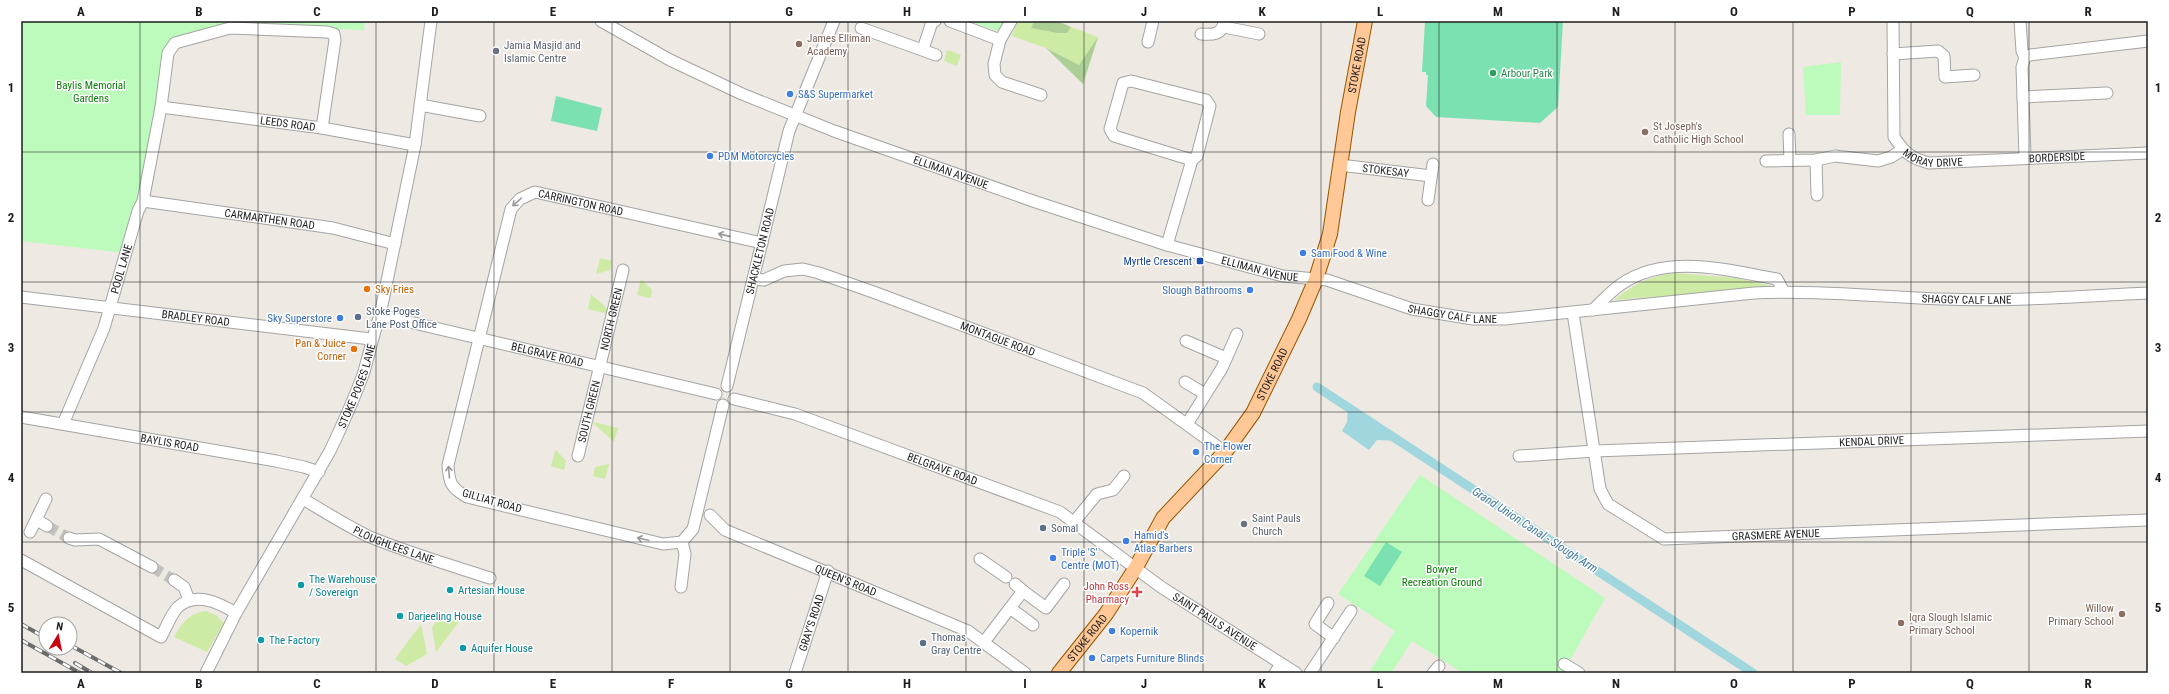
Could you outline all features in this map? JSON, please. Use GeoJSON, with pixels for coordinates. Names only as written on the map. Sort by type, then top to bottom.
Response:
{"type":"FeatureCollection","features":[{"type":"Feature","properties":{"kind":"main road","name":"STOKE ROAD"},"geometry":{"type":"LineString","coordinates":[[1059,673],[1106,614],[1135,569],[1163,518],[1225,452],[1253,413],[1299,319],[1316,279],[1330,234],[1340,165],[1365,21]]}},
{"type":"Feature","properties":{"kind":"street","name":"STOKE POGES LANE"},"geometry":{"type":"LineString","coordinates":[[207,671],[236,613],[319,472],[344,424],[363,373],[371,338],[380,315],[415,145],[431,21]]}},
{"type":"Feature","properties":{"kind":"street","name":"ELLIMAN AVENUE"},"geometry":{"type":"LineString","coordinates":[[601,21],[670,60],[742,94],[924,164],[1167,244],[1278,275],[1301,279],[1316,279]]}},
{"type":"Feature","properties":{"kind":"street","name":"SHACKLETON ROAD"},"geometry":{"type":"LineString","coordinates":[[727,386],[794,115],[834,21]]}},
{"type":"Feature","properties":{"kind":"street"},"geometry":{"type":"LineString","coordinates":[[923,49],[932,22],[935,21]]}},
{"type":"Feature","properties":{"kind":"street"},"geometry":{"type":"LineString","coordinates":[[950,21],[1000,40]]}},
{"type":"Feature","properties":{"kind":"street"},"geometry":{"type":"LineString","coordinates":[[1011,21],[1000,40],[994,64],[995,75],[1002,82],[1041,95]]}},
{"type":"Feature","properties":{"kind":"street"},"geometry":{"type":"LineString","coordinates":[[1148,42],[1153,21]]}},
{"type":"Feature","properties":{"kind":"street","name":"MORAY DRIVE"},"geometry":{"type":"LineString","coordinates":[[1893,21],[1894,137],[1902,150],[1914,159],[1930,162],[2025,157]]}},
{"type":"Feature","properties":{"kind":"street","name":"BORDERSIDE"},"geometry":{"type":"LineString","coordinates":[[2020,21],[2022,51],[2025,57],[2022,67],[2025,157],[2148,153]]}},
{"type":"Feature","properties":{"kind":"street"},"geometry":{"type":"LineString","coordinates":[[1201,34],[1213,35],[1224,24],[1259,34]]}},
{"type":"Feature","properties":{"kind":"street","name":"POOL LANE"},"geometry":{"type":"LineString","coordinates":[[63,424],[111,309],[138,211],[143,201],[161,107],[168,53],[175,43],[230,28],[327,32],[334,34],[335,40],[322,128]]}},
{"type":"Feature","properties":{"kind":"street"},"geometry":{"type":"LineString","coordinates":[[861,28],[923,49],[936,55]]}},
{"type":"Feature","properties":{"kind":"street"},"geometry":{"type":"LineString","coordinates":[[2025,57],[2030,54],[2148,41]]}},
{"type":"Feature","properties":{"kind":"street"},"geometry":{"type":"LineString","coordinates":[[1893,54],[1938,51],[1944,56],[1945,77],[1974,75]]}},
{"type":"Feature","properties":{"kind":"street"},"geometry":{"type":"LineString","coordinates":[[1167,244],[1192,160],[1197,156],[1210,106],[1206,100],[1131,81],[1123,83],[1110,128],[1114,136],[1192,160]]}},
{"type":"Feature","properties":{"kind":"street"},"geometry":{"type":"LineString","coordinates":[[2023,97],[2107,93]]}},
{"type":"Feature","properties":{"kind":"street"},"geometry":{"type":"LineString","coordinates":[[420,105],[480,116]]}},
{"type":"Feature","properties":{"kind":"street","name":"LEEDS ROAD"},"geometry":{"type":"LineString","coordinates":[[161,107],[322,128],[415,145]]}},
{"type":"Feature","properties":{"kind":"street"},"geometry":{"type":"LineString","coordinates":[[1789,134],[1790,160]]}},
{"type":"Feature","properties":{"kind":"street"},"geometry":{"type":"LineString","coordinates":[[1766,161],[1816,160],[1834,156],[1878,161],[1891,157],[1902,150]]}},
{"type":"Feature","properties":{"kind":"street"},"geometry":{"type":"LineString","coordinates":[[1816,160],[1817,195]]}},
{"type":"Feature","properties":{"kind":"street"},"geometry":{"type":"LineString","coordinates":[[1428,200],[1433,164]]}},
{"type":"Feature","properties":{"kind":"street","name":"STOKESAY"},"geometry":{"type":"LineString","coordinates":[[1340,165],[1431,176]]}},
{"type":"Feature","properties":{"kind":"street","name":"CARRINGTON ROAD"},"geometry":{"type":"LineString","coordinates":[[479,338],[511,208],[520,199],[535,192],[762,243]]}},
{"type":"Feature","properties":{"kind":"street","name":"CARMARTHEN ROAD"},"geometry":{"type":"LineString","coordinates":[[143,201],[333,228],[395,244]]}},
{"type":"Feature","properties":{"kind":"street"},"geometry":{"type":"LineString","coordinates":[[1593,310],[1619,286],[1649,271],[1674,266],[1706,267],[1777,279],[1784,292]]}},
{"type":"Feature","properties":{"kind":"street","name":"MONTAGUE ROAD"},"geometry":{"type":"LineString","coordinates":[[754,279],[764,280],[784,271],[802,269],[819,273],[1143,393],[1225,452]]}},
{"type":"Feature","properties":{"kind":"street","name":"NORTH GREEN"},"geometry":{"type":"LineString","coordinates":[[600,367],[623,270]]}},
{"type":"Feature","properties":{"kind":"street","name":"SHAGGY CALF LANE"},"geometry":{"type":"LineString","coordinates":[[1316,279],[1342,285],[1412,309],[1473,319],[1505,319],[1572,313],[1670,301],[1784,292],[1942,299],[2010,300],[2148,292]]}},
{"type":"Feature","properties":{"kind":"street","name":"BRADLEY ROAD"},"geometry":{"type":"LineString","coordinates":[[21,297],[111,309],[371,338]]}},
{"type":"Feature","properties":{"kind":"street","name":"GRASMERE AVENUE"},"geometry":{"type":"LineString","coordinates":[[1572,313],[1600,489],[1608,504],[1664,539],[2148,520]]}},
{"type":"Feature","properties":{"kind":"street","name":"BELGRAVE ROAD"},"geometry":{"type":"LineString","coordinates":[[380,315],[716,394]]}},
{"type":"Feature","properties":{"kind":"street"},"geometry":{"type":"LineString","coordinates":[[1187,424],[1226,358],[1238,334]]}},
{"type":"Feature","properties":{"kind":"street","name":"GILLIAT ROAD"},"geometry":{"type":"LineString","coordinates":[[479,338],[448,465],[449,479],[456,491],[467,497],[663,544],[682,542]]}},
{"type":"Feature","properties":{"kind":"street"},"geometry":{"type":"LineString","coordinates":[[1186,341],[1226,358]]}},
{"type":"Feature","properties":{"kind":"street","name":"SOUTH GREEN"},"geometry":{"type":"LineString","coordinates":[[578,456],[600,367]]}},
{"type":"Feature","properties":{"kind":"street"},"geometry":{"type":"LineString","coordinates":[[1185,382],[1205,394]]}},
{"type":"Feature","properties":{"kind":"street"},"geometry":{"type":"LineString","coordinates":[[727,386],[733,390],[734,399],[731,404],[723,405],[718,402],[716,394],[721,387],[727,386]]}},
{"type":"Feature","properties":{"kind":"street","name":"BELGRAVE ROAD"},"geometry":{"type":"LineString","coordinates":[[734,399],[795,414],[1048,506],[1074,522],[1135,569]]}},
{"type":"Feature","properties":{"kind":"street"},"geometry":{"type":"LineString","coordinates":[[681,587],[685,554],[682,542],[693,529],[723,405]]}},
{"type":"Feature","properties":{"kind":"street","name":"BAYLIS ROAD"},"geometry":{"type":"LineString","coordinates":[[21,417],[276,461],[319,472]]}},
{"type":"Feature","properties":{"kind":"street","name":"KENDAL DRIVE"},"geometry":{"type":"LineString","coordinates":[[1519,456],[1594,451],[2148,431]]}},
{"type":"Feature","properties":{"kind":"street"},"geometry":{"type":"LineString","coordinates":[[1074,522],[1097,494],[1113,490],[1124,476]]}},
{"type":"Feature","properties":{"kind":"street"},"geometry":{"type":"LineString","coordinates":[[30,532],[46,499]]}},
{"type":"Feature","properties":{"kind":"street","name":"PLOUGHLEES LANE"},"geometry":{"type":"LineString","coordinates":[[303,499],[369,536],[408,552],[490,578]]}},
{"type":"Feature","properties":{"kind":"street","name":"QUEEN'S ROAD"},"geometry":{"type":"LineString","coordinates":[[710,515],[724,530],[828,571],[968,631],[1025,673]]}},
{"type":"Feature","properties":{"kind":"street"},"geometry":{"type":"LineString","coordinates":[[37,520],[47,526]]}},
{"type":"Feature","properties":{"kind":"street"},"geometry":{"type":"LineString","coordinates":[[69,538],[75,540],[99,539],[152,567]]}},
{"type":"Feature","properties":{"kind":"street"},"geometry":{"type":"LineString","coordinates":[[980,559],[1006,577]]}},
{"type":"Feature","properties":{"kind":"street"},"geometry":{"type":"LineString","coordinates":[[21,560],[160,637],[177,608],[189,600],[208,599],[236,613]]}},
{"type":"Feature","properties":{"kind":"street","name":"SAINT PAULS AVENUE"},"geometry":{"type":"LineString","coordinates":[[1135,569],[1278,668],[1296,673]]}},
{"type":"Feature","properties":{"kind":"street","name":"GRAY'S ROAD"},"geometry":{"type":"LineString","coordinates":[[795,673],[828,571]]}},
{"type":"Feature","properties":{"kind":"street"},"geometry":{"type":"LineString","coordinates":[[174,580],[184,587],[189,600]]}},
{"type":"Feature","properties":{"kind":"street"},"geometry":{"type":"LineString","coordinates":[[984,642],[1010,608],[1019,588],[1046,608],[1064,584]]}},
{"type":"Feature","properties":{"kind":"street"},"geometry":{"type":"LineString","coordinates":[[1328,603],[1315,624],[1334,638]]}},
{"type":"Feature","properties":{"kind":"street"},"geometry":{"type":"LineString","coordinates":[[1010,608],[1033,625]]}},
{"type":"Feature","properties":{"kind":"street"},"geometry":{"type":"LineString","coordinates":[[1310,673],[1351,612]]}},
{"type":"Feature","properties":{"kind":"street"},"geometry":{"type":"LineString","coordinates":[[1564,664],[1579,673]]}},
{"type":"Feature","properties":{"kind":"green space","name":"Baylis Memorial Gardens"},"geometry":{"type":"Polygon","coordinates":[[[32,21],[365,21],[364,30],[239,25],[167,50],[142,198],[136,201],[125,253],[21,241],[21,23],[32,21]]]}},
{"type":"Feature","properties":{"kind":"green space"},"geometry":{"type":"Polygon","coordinates":[[[969,21],[1006,21],[1000,30],[997,31],[969,21]]]}},
{"type":"Feature","properties":{"kind":"green space"},"geometry":{"type":"Polygon","coordinates":[[[1018,21],[1035,21],[1032,28],[1057,33],[1067,33],[1071,27],[1098,37],[1079,65],[1046,48],[1012,36],[1018,21]]]}},
{"type":"Feature","properties":{"kind":"green space"},"geometry":{"type":"Polygon","coordinates":[[[1035,21],[1057,21],[1071,27],[1067,33],[1057,33],[1031,28],[1035,21]]]}},
{"type":"Feature","properties":{"kind":"green space","name":"Arbour Park"},"geometry":{"type":"Polygon","coordinates":[[[1425,21],[1563,21],[1558,107],[1540,123],[1436,117],[1426,106],[1428,75],[1426,75],[1426,72],[1422,72],[1425,21]]]}},
{"type":"Feature","properties":{"kind":"green space"},"geometry":{"type":"Polygon","coordinates":[[[1098,37],[1083,84],[1046,48],[1079,65],[1098,37]]]}},
{"type":"Feature","properties":{"kind":"green space"},"geometry":{"type":"Polygon","coordinates":[[[947,50],[961,55],[957,66],[944,61],[947,50]]]}},
{"type":"Feature","properties":{"kind":"green space"},"geometry":{"type":"Polygon","coordinates":[[[1841,62],[1840,115],[1806,115],[1803,67],[1841,62]]]}},
{"type":"Feature","properties":{"kind":"green space"},"geometry":{"type":"Polygon","coordinates":[[[556,96],[602,108],[597,131],[551,121],[556,96]]]}},
{"type":"Feature","properties":{"kind":"green space"},"geometry":{"type":"Polygon","coordinates":[[[600,258],[612,261],[610,270],[596,274],[600,258]]]}},
{"type":"Feature","properties":{"kind":"green space"},"geometry":{"type":"Polygon","coordinates":[[[1675,273],[1736,278],[1776,287],[1614,300],[1629,289],[1643,282],[1675,273]]]}},
{"type":"Feature","properties":{"kind":"green space"},"geometry":{"type":"Polygon","coordinates":[[[641,279],[652,290],[651,298],[637,295],[641,279]]]}},
{"type":"Feature","properties":{"kind":"green space"},"geometry":{"type":"Polygon","coordinates":[[[591,294],[612,313],[612,315],[588,309],[591,294]]]}},
{"type":"Feature","properties":{"kind":"green space"},"geometry":{"type":"Polygon","coordinates":[[[594,422],[618,428],[614,442],[594,424],[594,422]]]}},
{"type":"Feature","properties":{"kind":"green space"},"geometry":{"type":"Polygon","coordinates":[[[556,450],[566,461],[564,470],[551,466],[556,450]]]}},
{"type":"Feature","properties":{"kind":"green space"},"geometry":{"type":"Polygon","coordinates":[[[609,464],[605,479],[593,476],[595,467],[609,464]]]}},
{"type":"Feature","properties":{"kind":"green space","name":"Bowyer Recreation Ground"},"geometry":{"type":"Polygon","coordinates":[[[1420,475],[1605,598],[1563,673],[1463,673],[1412,641],[1391,673],[1369,673],[1395,631],[1338,594],[1420,475]]]}},
{"type":"Feature","properties":{"kind":"green space"},"geometry":{"type":"Polygon","coordinates":[[[1386,542],[1402,552],[1380,586],[1364,576],[1386,542]]]}},
{"type":"Feature","properties":{"kind":"green space"},"geometry":{"type":"Polygon","coordinates":[[[206,611],[216,615],[224,623],[207,652],[174,637],[180,627],[191,616],[206,611]]]}},
{"type":"Feature","properties":{"kind":"green space"},"geometry":{"type":"Polygon","coordinates":[[[461,619],[436,652],[432,627],[437,621],[461,619]]]}},
{"type":"Feature","properties":{"kind":"green space"},"geometry":{"type":"Polygon","coordinates":[[[421,624],[427,654],[406,666],[395,659],[421,624]]]}},
{"type":"Feature","properties":{"kind":"water"},"geometry":{"type":"Polygon","coordinates":[[[1348,407],[1399,441],[1377,440],[1369,450],[1342,431],[1347,422],[1348,407]]]}},
{"type":"Feature","properties":{"kind":"waterway","name":"Grand Union Canal - Slough Arm"},"geometry":{"type":"LineString","coordinates":[[1317,387],[1753,673]]}},
{"type":"Feature","properties":{"kind":"tunnel"},"geometry":{"type":"LineString","coordinates":[[47,526],[69,538]]}},
{"type":"Feature","properties":{"kind":"tunnel"},"geometry":{"type":"LineString","coordinates":[[152,567],[174,580]]}},
{"type":"Feature","properties":{"kind":"railway"},"geometry":{"type":"LineString","coordinates":[[21,624],[38,634]]}},
{"type":"Feature","properties":{"kind":"railway"},"geometry":{"type":"LineString","coordinates":[[21,640],[80,673]]}},
{"type":"Feature","properties":{"kind":"railway"},"geometry":{"type":"LineString","coordinates":[[78,649],[121,673]]}},
{"type":"Feature","properties":{"kind":"railway"},"geometry":{"type":"LineString","coordinates":[[75,663],[92,673]]}},
{"type":"Feature","properties":{"kind":"place","name":"James Elliman Academy"},"geometry":{"type":"Point","coordinates":[799,44]}},
{"type":"Feature","properties":{"kind":"place","name":"Jamia Masjid and Islamic Centre"},"geometry":{"type":"Point","coordinates":[496,51]}},
{"type":"Feature","properties":{"kind":"place","name":"Arbour Park"},"geometry":{"type":"Point","coordinates":[1493,73]}},
{"type":"Feature","properties":{"kind":"place","name":"S&S Supermarket"},"geometry":{"type":"Point","coordinates":[790,94]}},
{"type":"Feature","properties":{"kind":"place","name":"St Joseph's Catholic High School"},"geometry":{"type":"Point","coordinates":[1645,132]}},
{"type":"Feature","properties":{"kind":"place","name":"PDM Motorcycles"},"geometry":{"type":"Point","coordinates":[710,156]}},
{"type":"Feature","properties":{"kind":"place","name":"Sam Food & Wine"},"geometry":{"type":"Point","coordinates":[1303,253]}},
{"type":"Feature","properties":{"kind":"place","name":"Myrtle Crescent"},"geometry":{"type":"Point","coordinates":[1200,261]}},
{"type":"Feature","properties":{"kind":"place","name":"Sky Fries"},"geometry":{"type":"Point","coordinates":[367,289]}},
{"type":"Feature","properties":{"kind":"place","name":"Slough Bathrooms"},"geometry":{"type":"Point","coordinates":[1250,290]}},
{"type":"Feature","properties":{"kind":"place","name":"Stoke Poges Lane Post Office"},"geometry":{"type":"Point","coordinates":[358,317]}},
{"type":"Feature","properties":{"kind":"place","name":"Sky Superstore"},"geometry":{"type":"Point","coordinates":[340,318]}},
{"type":"Feature","properties":{"kind":"place","name":"Pan & Juice Corner"},"geometry":{"type":"Point","coordinates":[354,349]}},
{"type":"Feature","properties":{"kind":"place","name":"The Flower Corner"},"geometry":{"type":"Point","coordinates":[1196,452]}},
{"type":"Feature","properties":{"kind":"place","name":"Saint Pauls Church"},"geometry":{"type":"Point","coordinates":[1244,524]}},
{"type":"Feature","properties":{"kind":"place","name":"Somal"},"geometry":{"type":"Point","coordinates":[1043,528]}},
{"type":"Feature","properties":{"kind":"place","name":"Hamid's Atlas Barbers"},"geometry":{"type":"Point","coordinates":[1126,541]}},
{"type":"Feature","properties":{"kind":"place","name":"Triple 'S' Centre (MOT)"},"geometry":{"type":"Point","coordinates":[1053,558]}},
{"type":"Feature","properties":{"kind":"place","name":"The Warehouse / Sovereign"},"geometry":{"type":"Point","coordinates":[301,585]}},
{"type":"Feature","properties":{"kind":"place","name":"Artesian House"},"geometry":{"type":"Point","coordinates":[450,590]}},
{"type":"Feature","properties":{"kind":"place","name":"John Ross Pharmacy"},"geometry":{"type":"Point","coordinates":[1137,592]}},
{"type":"Feature","properties":{"kind":"place","name":"Willow Primary School"},"geometry":{"type":"Point","coordinates":[2122,614]}},
{"type":"Feature","properties":{"kind":"place","name":"Darjeeling House"},"geometry":{"type":"Point","coordinates":[400,616]}},
{"type":"Feature","properties":{"kind":"place","name":"Iqra Slough Islamic Primary School"},"geometry":{"type":"Point","coordinates":[1901,623]}},
{"type":"Feature","properties":{"kind":"place","name":"Kopernik"},"geometry":{"type":"Point","coordinates":[1112,631]}},
{"type":"Feature","properties":{"kind":"place","name":"The Factory"},"geometry":{"type":"Point","coordinates":[261,640]}},
{"type":"Feature","properties":{"kind":"place","name":"Thomas Gray Centre"},"geometry":{"type":"Point","coordinates":[923,643]}},
{"type":"Feature","properties":{"kind":"place","name":"Aquifer House"},"geometry":{"type":"Point","coordinates":[463,648]}},
{"type":"Feature","properties":{"kind":"place","name":"Carpets Furniture Blinds"},"geometry":{"type":"Point","coordinates":[1092,658]}}]}
